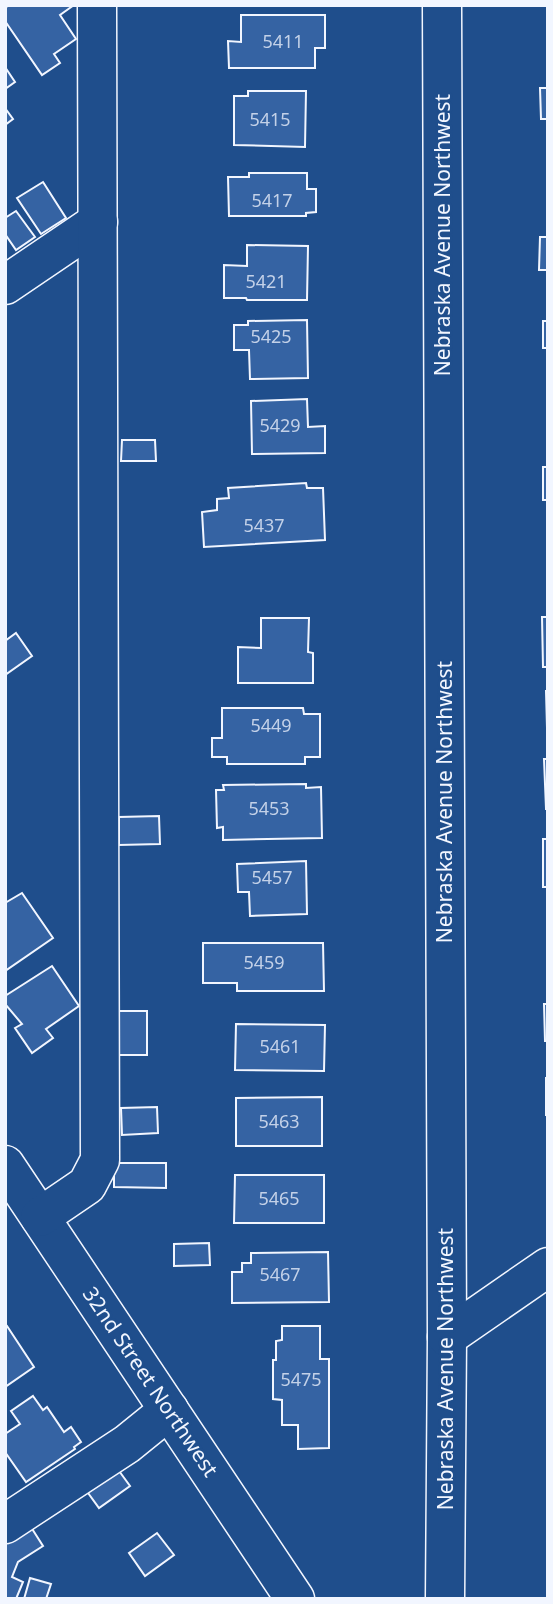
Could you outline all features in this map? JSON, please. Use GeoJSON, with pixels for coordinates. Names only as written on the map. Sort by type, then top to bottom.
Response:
{"type":"FeatureCollection","features":[{"type":"Feature","properties":{"kind":"street"},"geometry":{"type":"LineString","coordinates":[[40,1217],[88,1185],[100,1160],[97,5]]}},
{"type":"Feature","properties":{"kind":"street","name":"Nebraska Avenue Northwest"},"geometry":{"type":"LineString","coordinates":[[442,5],[447,1337],[445,1599]]}},
{"type":"Feature","properties":{"kind":"street"},"geometry":{"type":"LineString","coordinates":[[5,285],[98,222]]}},
{"type":"Feature","properties":{"kind":"street","name":"32nd Street Northwest"},"geometry":{"type":"LineString","coordinates":[[5,1165],[295,1599]]}},
{"type":"Feature","properties":{"kind":"street"},"geometry":{"type":"LineString","coordinates":[[447,1337],[548,1267]]}},
{"type":"Feature","properties":{"kind":"street"},"geometry":{"type":"LineString","coordinates":[[5,1524],[127,1444],[169,1410]]}},
{"type":"Feature","properties":{"kind":"building"},"geometry":{"type":"Polygon","coordinates":[[[9,5],[74,5],[60,15],[76,39],[54,54],[60,63],[42,75],[5,21],[5,8],[9,5]]]}},
{"type":"Feature","properties":{"kind":"building"},"geometry":{"type":"Polygon","coordinates":[[[241,15],[325,15],[325,48],[315,48],[315,68],[229,68],[228,41],[241,42],[241,15]]]}},
{"type":"Feature","properties":{"kind":"building"},"geometry":{"type":"Polygon","coordinates":[[[5,67],[15,82],[5,89],[5,67]]]}},
{"type":"Feature","properties":{"kind":"building"},"geometry":{"type":"Polygon","coordinates":[[[540,88],[548,88],[548,119],[541,119],[540,88]]]}},
{"type":"Feature","properties":{"kind":"building"},"geometry":{"type":"Polygon","coordinates":[[[248,91],[306,91],[305,147],[234,145],[234,96],[248,96],[248,91]]]}},
{"type":"Feature","properties":{"kind":"building"},"geometry":{"type":"Polygon","coordinates":[[[5,108],[13,119],[5,125],[5,108]]]}},
{"type":"Feature","properties":{"kind":"building"},"geometry":{"type":"Polygon","coordinates":[[[249,173],[307,173],[307,189],[316,189],[316,212],[306,213],[306,216],[229,216],[228,177],[249,177],[249,173]]]}},
{"type":"Feature","properties":{"kind":"building"},"geometry":{"type":"Polygon","coordinates":[[[43,182],[66,218],[41,234],[17,198],[43,182]]]}},
{"type":"Feature","properties":{"kind":"building"},"geometry":{"type":"Polygon","coordinates":[[[16,211],[35,237],[16,250],[5,234],[5,218],[16,211]]]}},
{"type":"Feature","properties":{"kind":"building"},"geometry":{"type":"Polygon","coordinates":[[[540,237],[548,237],[548,270],[539,270],[540,237]]]}},
{"type":"Feature","properties":{"kind":"building"},"geometry":{"type":"Polygon","coordinates":[[[247,245],[308,246],[307,300],[224,298],[224,265],[247,266],[247,245]]]}},
{"type":"Feature","properties":{"kind":"building"},"geometry":{"type":"Polygon","coordinates":[[[307,320],[308,378],[250,379],[249,350],[234,350],[234,325],[248,325],[248,321],[307,320]]]}},
{"type":"Feature","properties":{"kind":"building"},"geometry":{"type":"Polygon","coordinates":[[[543,321],[548,321],[548,348],[543,348],[543,321]]]}},
{"type":"Feature","properties":{"kind":"building"},"geometry":{"type":"Polygon","coordinates":[[[307,399],[308,427],[325,426],[325,453],[252,454],[251,401],[307,399]]]}},
{"type":"Feature","properties":{"kind":"building"},"geometry":{"type":"Polygon","coordinates":[[[122,440],[155,440],[156,461],[121,461],[122,440]]]}},
{"type":"Feature","properties":{"kind":"building"},"geometry":{"type":"Polygon","coordinates":[[[543,467],[548,467],[548,500],[543,500],[543,467]]]}},
{"type":"Feature","properties":{"kind":"building"},"geometry":{"type":"Polygon","coordinates":[[[306,483],[307,488],[323,488],[325,540],[204,547],[202,512],[217,510],[217,499],[229,498],[228,488],[306,483]]]}},
{"type":"Feature","properties":{"kind":"building"},"geometry":{"type":"Polygon","coordinates":[[[542,617],[548,617],[548,667],[543,667],[542,617]]]}},
{"type":"Feature","properties":{"kind":"building"},"geometry":{"type":"Polygon","coordinates":[[[261,618],[309,618],[308,652],[313,653],[313,683],[238,683],[238,647],[261,648],[261,618]]]}},
{"type":"Feature","properties":{"kind":"building"},"geometry":{"type":"Polygon","coordinates":[[[16,633],[32,656],[5,675],[5,641],[16,633]]]}},
{"type":"Feature","properties":{"kind":"building"},"geometry":{"type":"Polygon","coordinates":[[[546,691],[548,691],[547,728],[546,691]]]}},
{"type":"Feature","properties":{"kind":"building"},"geometry":{"type":"Polygon","coordinates":[[[222,708],[303,708],[304,714],[320,714],[320,757],[305,757],[305,764],[227,764],[227,757],[212,757],[212,738],[222,738],[222,708]]]}},
{"type":"Feature","properties":{"kind":"building"},"geometry":{"type":"Polygon","coordinates":[[[544,759],[548,759],[548,809],[546,809],[544,759]]]}},
{"type":"Feature","properties":{"kind":"building"},"geometry":{"type":"Polygon","coordinates":[[[306,784],[306,788],[321,787],[322,838],[223,840],[223,827],[217,828],[216,790],[224,790],[223,785],[306,784]]]}},
{"type":"Feature","properties":{"kind":"building"},"geometry":{"type":"Polygon","coordinates":[[[159,816],[160,844],[119,845],[119,817],[159,816]]]}},
{"type":"Feature","properties":{"kind":"building"},"geometry":{"type":"Polygon","coordinates":[[[543,839],[548,839],[548,887],[543,887],[543,839]]]}},
{"type":"Feature","properties":{"kind":"building"},"geometry":{"type":"Polygon","coordinates":[[[306,861],[307,914],[250,916],[249,892],[238,892],[237,864],[306,861]]]}},
{"type":"Feature","properties":{"kind":"building"},"geometry":{"type":"Polygon","coordinates":[[[22,893],[53,938],[5,971],[5,903],[22,893]]]}},
{"type":"Feature","properties":{"kind":"building"},"geometry":{"type":"Polygon","coordinates":[[[203,943],[323,943],[324,991],[237,991],[237,983],[203,983],[203,943]]]}},
{"type":"Feature","properties":{"kind":"building"},"geometry":{"type":"Polygon","coordinates":[[[52,966],[79,1006],[46,1029],[53,1038],[32,1053],[15,1028],[22,1024],[5,1004],[5,996],[52,966]]]}},
{"type":"Feature","properties":{"kind":"building"},"geometry":{"type":"Polygon","coordinates":[[[544,1004],[548,1004],[548,1041],[545,1041],[544,1004]]]}},
{"type":"Feature","properties":{"kind":"building"},"geometry":{"type":"Polygon","coordinates":[[[117,1011],[147,1011],[147,1055],[116,1055],[117,1011]]]}},
{"type":"Feature","properties":{"kind":"building"},"geometry":{"type":"Polygon","coordinates":[[[236,1024],[325,1025],[324,1071],[235,1070],[236,1024]]]}},
{"type":"Feature","properties":{"kind":"building"},"geometry":{"type":"Polygon","coordinates":[[[548,1078],[548,1115],[546,1115],[548,1078]]]}},
{"type":"Feature","properties":{"kind":"building"},"geometry":{"type":"Polygon","coordinates":[[[322,1097],[322,1146],[236,1146],[236,1098],[322,1097]]]}},
{"type":"Feature","properties":{"kind":"building"},"geometry":{"type":"Polygon","coordinates":[[[157,1107],[158,1133],[122,1135],[121,1108],[157,1107]]]}},
{"type":"Feature","properties":{"kind":"building"},"geometry":{"type":"Polygon","coordinates":[[[114,1163],[166,1163],[166,1188],[114,1187],[114,1163]]]}},
{"type":"Feature","properties":{"kind":"building"},"geometry":{"type":"Polygon","coordinates":[[[235,1175],[324,1175],[324,1223],[234,1223],[235,1175]]]}},
{"type":"Feature","properties":{"kind":"building"},"geometry":{"type":"Polygon","coordinates":[[[209,1243],[210,1265],[174,1266],[174,1244],[209,1243]]]}},
{"type":"Feature","properties":{"kind":"building"},"geometry":{"type":"Polygon","coordinates":[[[328,1252],[329,1302],[232,1303],[232,1272],[242,1272],[242,1263],[251,1263],[251,1253],[328,1252]]]}},
{"type":"Feature","properties":{"kind":"building"},"geometry":{"type":"Polygon","coordinates":[[[7,1326],[34,1367],[5,1387],[5,1327],[7,1326]]]}},
{"type":"Feature","properties":{"kind":"building"},"geometry":{"type":"Polygon","coordinates":[[[282,1326],[320,1326],[320,1359],[329,1359],[329,1448],[298,1449],[298,1425],[282,1425],[282,1400],[273,1399],[273,1360],[276,1360],[276,1341],[282,1340],[282,1326]]]}},
{"type":"Feature","properties":{"kind":"building"},"geometry":{"type":"Polygon","coordinates":[[[33,1396],[43,1410],[47,1407],[64,1432],[71,1427],[81,1442],[75,1449],[26,1482],[5,1452],[5,1434],[20,1424],[11,1411],[33,1396]]]}},
{"type":"Feature","properties":{"kind":"building"},"geometry":{"type":"Polygon","coordinates":[[[114,1464],[130,1486],[99,1508],[83,1486],[114,1464]]]}},
{"type":"Feature","properties":{"kind":"building"},"geometry":{"type":"Polygon","coordinates":[[[29,1524],[43,1546],[18,1562],[12,1577],[23,1582],[16,1599],[5,1599],[5,1539],[29,1524]]]}},
{"type":"Feature","properties":{"kind":"building"},"geometry":{"type":"Polygon","coordinates":[[[157,1533],[174,1555],[145,1576],[129,1553],[157,1533]]]}},
{"type":"Feature","properties":{"kind":"building"},"geometry":{"type":"Polygon","coordinates":[[[30,1578],[51,1584],[46,1599],[24,1599],[30,1578]]]}}]}
